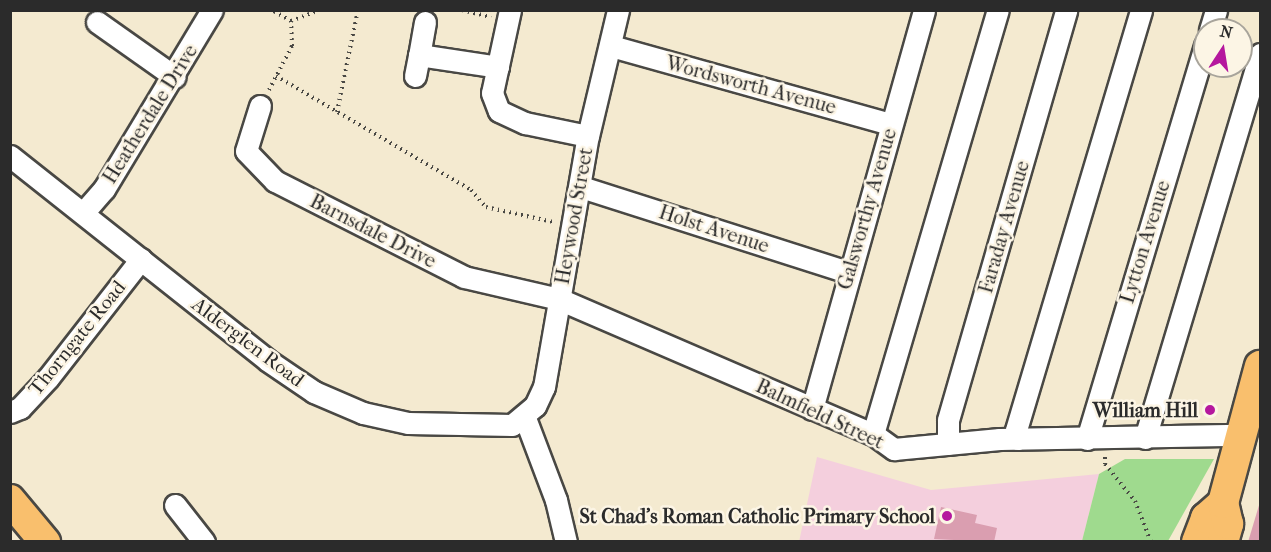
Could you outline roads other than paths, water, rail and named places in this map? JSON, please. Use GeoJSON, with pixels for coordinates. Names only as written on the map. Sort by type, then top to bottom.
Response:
{"type":"FeatureCollection","features":[{"type":"Feature","properties":{"kind":"highway"},"geometry":{"type":"LineString","coordinates":[[1223,542],[1228,524],[1223,503],[1259,373]]}},
{"type":"Feature","properties":{"kind":"highway"},"geometry":{"type":"LineString","coordinates":[[1197,542],[1206,518],[1223,503]]}},
{"type":"Feature","properties":{"kind":"highway"},"geometry":{"type":"LineString","coordinates":[[14,510],[45,542]]}},
{"type":"Feature","properties":{"kind":"street","name":"Heatherdale Drive"},"geometry":{"type":"LineString","coordinates":[[83,213],[104,189],[175,77],[212,10]]}},
{"type":"Feature","properties":{"kind":"street","name":"Heywood Street"},"geometry":{"type":"LineString","coordinates":[[525,418],[543,387],[571,226],[581,187],[588,136],[618,10]]}},
{"type":"Feature","properties":{"kind":"street","name":"Galsworthy Avenue"},"geometry":{"type":"LineString","coordinates":[[812,409],[848,272],[924,10]]}},
{"type":"Feature","properties":{"kind":"street"},"geometry":{"type":"LineString","coordinates":[[873,434],[998,10]]}},
{"type":"Feature","properties":{"kind":"street","name":"Faraday Avenue"},"geometry":{"type":"LineString","coordinates":[[948,444],[948,420],[1066,10]]}},
{"type":"Feature","properties":{"kind":"street"},"geometry":{"type":"LineString","coordinates":[[1018,439],[1016,430],[1141,10]]}},
{"type":"Feature","properties":{"kind":"street"},"geometry":{"type":"LineString","coordinates":[[509,15],[492,93],[499,111],[525,123],[588,136]]}},
{"type":"Feature","properties":{"kind":"street"},"geometry":{"type":"LineString","coordinates":[[97,21],[175,77]]}},
{"type":"Feature","properties":{"kind":"street"},"geometry":{"type":"LineString","coordinates":[[415,76],[425,22]]}},
{"type":"Feature","properties":{"kind":"street","name":"Wordsworth Avenue"},"geometry":{"type":"LineString","coordinates":[[611,46],[891,124]]}},
{"type":"Feature","properties":{"kind":"street"},"geometry":{"type":"LineString","coordinates":[[1145,438],[1260,54]]}},
{"type":"Feature","properties":{"kind":"street"},"geometry":{"type":"LineString","coordinates":[[420,55],[498,68]]}},
{"type":"Feature","properties":{"kind":"street","name":"Lytton Avenue"},"geometry":{"type":"LineString","coordinates":[[1096,438],[1196,78]]}},
{"type":"Feature","properties":{"kind":"street","name":"Barnsdale Drive"},"geometry":{"type":"LineString","coordinates":[[260,106],[246,151],[275,181],[464,277],[559,299]]}},
{"type":"Feature","properties":{"kind":"street","name":"Alderglen Road"},"geometry":{"type":"LineString","coordinates":[[10,156],[267,360],[340,405],[408,423],[499,428],[525,418]]}},
{"type":"Feature","properties":{"kind":"street","name":"Holst Avenue"},"geometry":{"type":"LineString","coordinates":[[581,187],[848,272]]}},
{"type":"Feature","properties":{"kind":"street","name":"Thorngate Road"},"geometry":{"type":"LineString","coordinates":[[10,412],[20,408],[48,378],[141,259]]}},
{"type":"Feature","properties":{"kind":"street","name":"Balmfield Street"},"geometry":{"type":"LineString","coordinates":[[559,299],[873,434],[894,449],[1018,439],[1241,435]]}},
{"type":"Feature","properties":{"kind":"street"},"geometry":{"type":"LineString","coordinates":[[525,418],[556,501],[566,542]]}},
{"type":"Feature","properties":{"kind":"street"},"geometry":{"type":"LineString","coordinates":[[175,506],[204,542]]}},
{"type":"Feature","properties":{"kind":"place","name":"William Hill"},"geometry":{"type":"Point","coordinates":[1210,410]}},
{"type":"Feature","properties":{"kind":"place","name":"St Chad's Roman Catholic Primary School"},"geometry":{"type":"Point","coordinates":[947,516]}}]}
